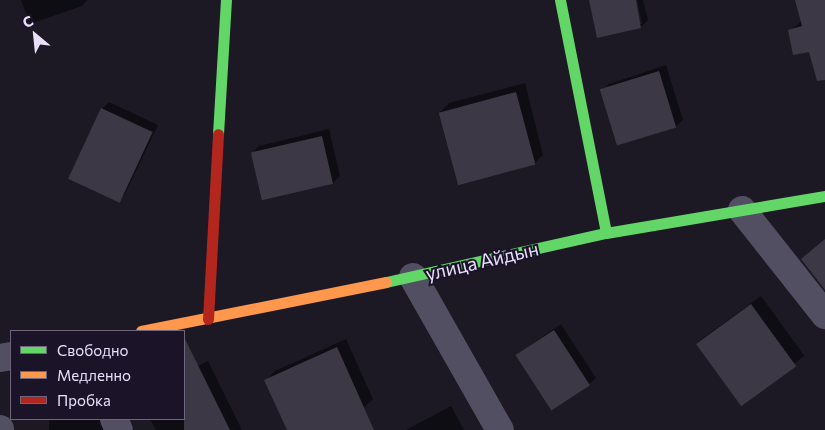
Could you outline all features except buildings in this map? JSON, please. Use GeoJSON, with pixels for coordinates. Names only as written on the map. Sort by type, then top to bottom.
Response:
{"type":"FeatureCollection","features":[{"type":"Feature","properties":{"kind":"street"},"geometry":{"type":"LineString","coordinates":[[208,319],[226,0]]}},
{"type":"Feature","properties":{"kind":"street"},"geometry":{"type":"LineString","coordinates":[[560,0],[606,233]]}},
{"type":"Feature","properties":{"kind":"street","name":"улица Айдын"},"geometry":{"type":"LineString","coordinates":[[147,330],[413,277],[606,233],[825,196]]}},
{"type":"Feature","properties":{"kind":"street"},"geometry":{"type":"LineString","coordinates":[[742,210],[825,315]]}},
{"type":"Feature","properties":{"kind":"street"},"geometry":{"type":"LineString","coordinates":[[413,277],[500,430]]}},
{"type":"Feature","properties":{"kind":"traffic: fast"},"geometry":{"type":"LineString","coordinates":[[218,134],[226,0]]}},
{"type":"Feature","properties":{"kind":"traffic: fast"},"geometry":{"type":"LineString","coordinates":[[560,0],[606,233]]}},
{"type":"Feature","properties":{"kind":"traffic: fast"},"geometry":{"type":"LineString","coordinates":[[386,282],[606,233],[825,196]]}},
{"type":"Feature","properties":{"kind":"traffic: slow"},"geometry":{"type":"LineString","coordinates":[[146,330],[386,282]]}},
{"type":"Feature","properties":{"kind":"traffic: jam"},"geometry":{"type":"LineString","coordinates":[[208,319],[218,134]]}}]}
